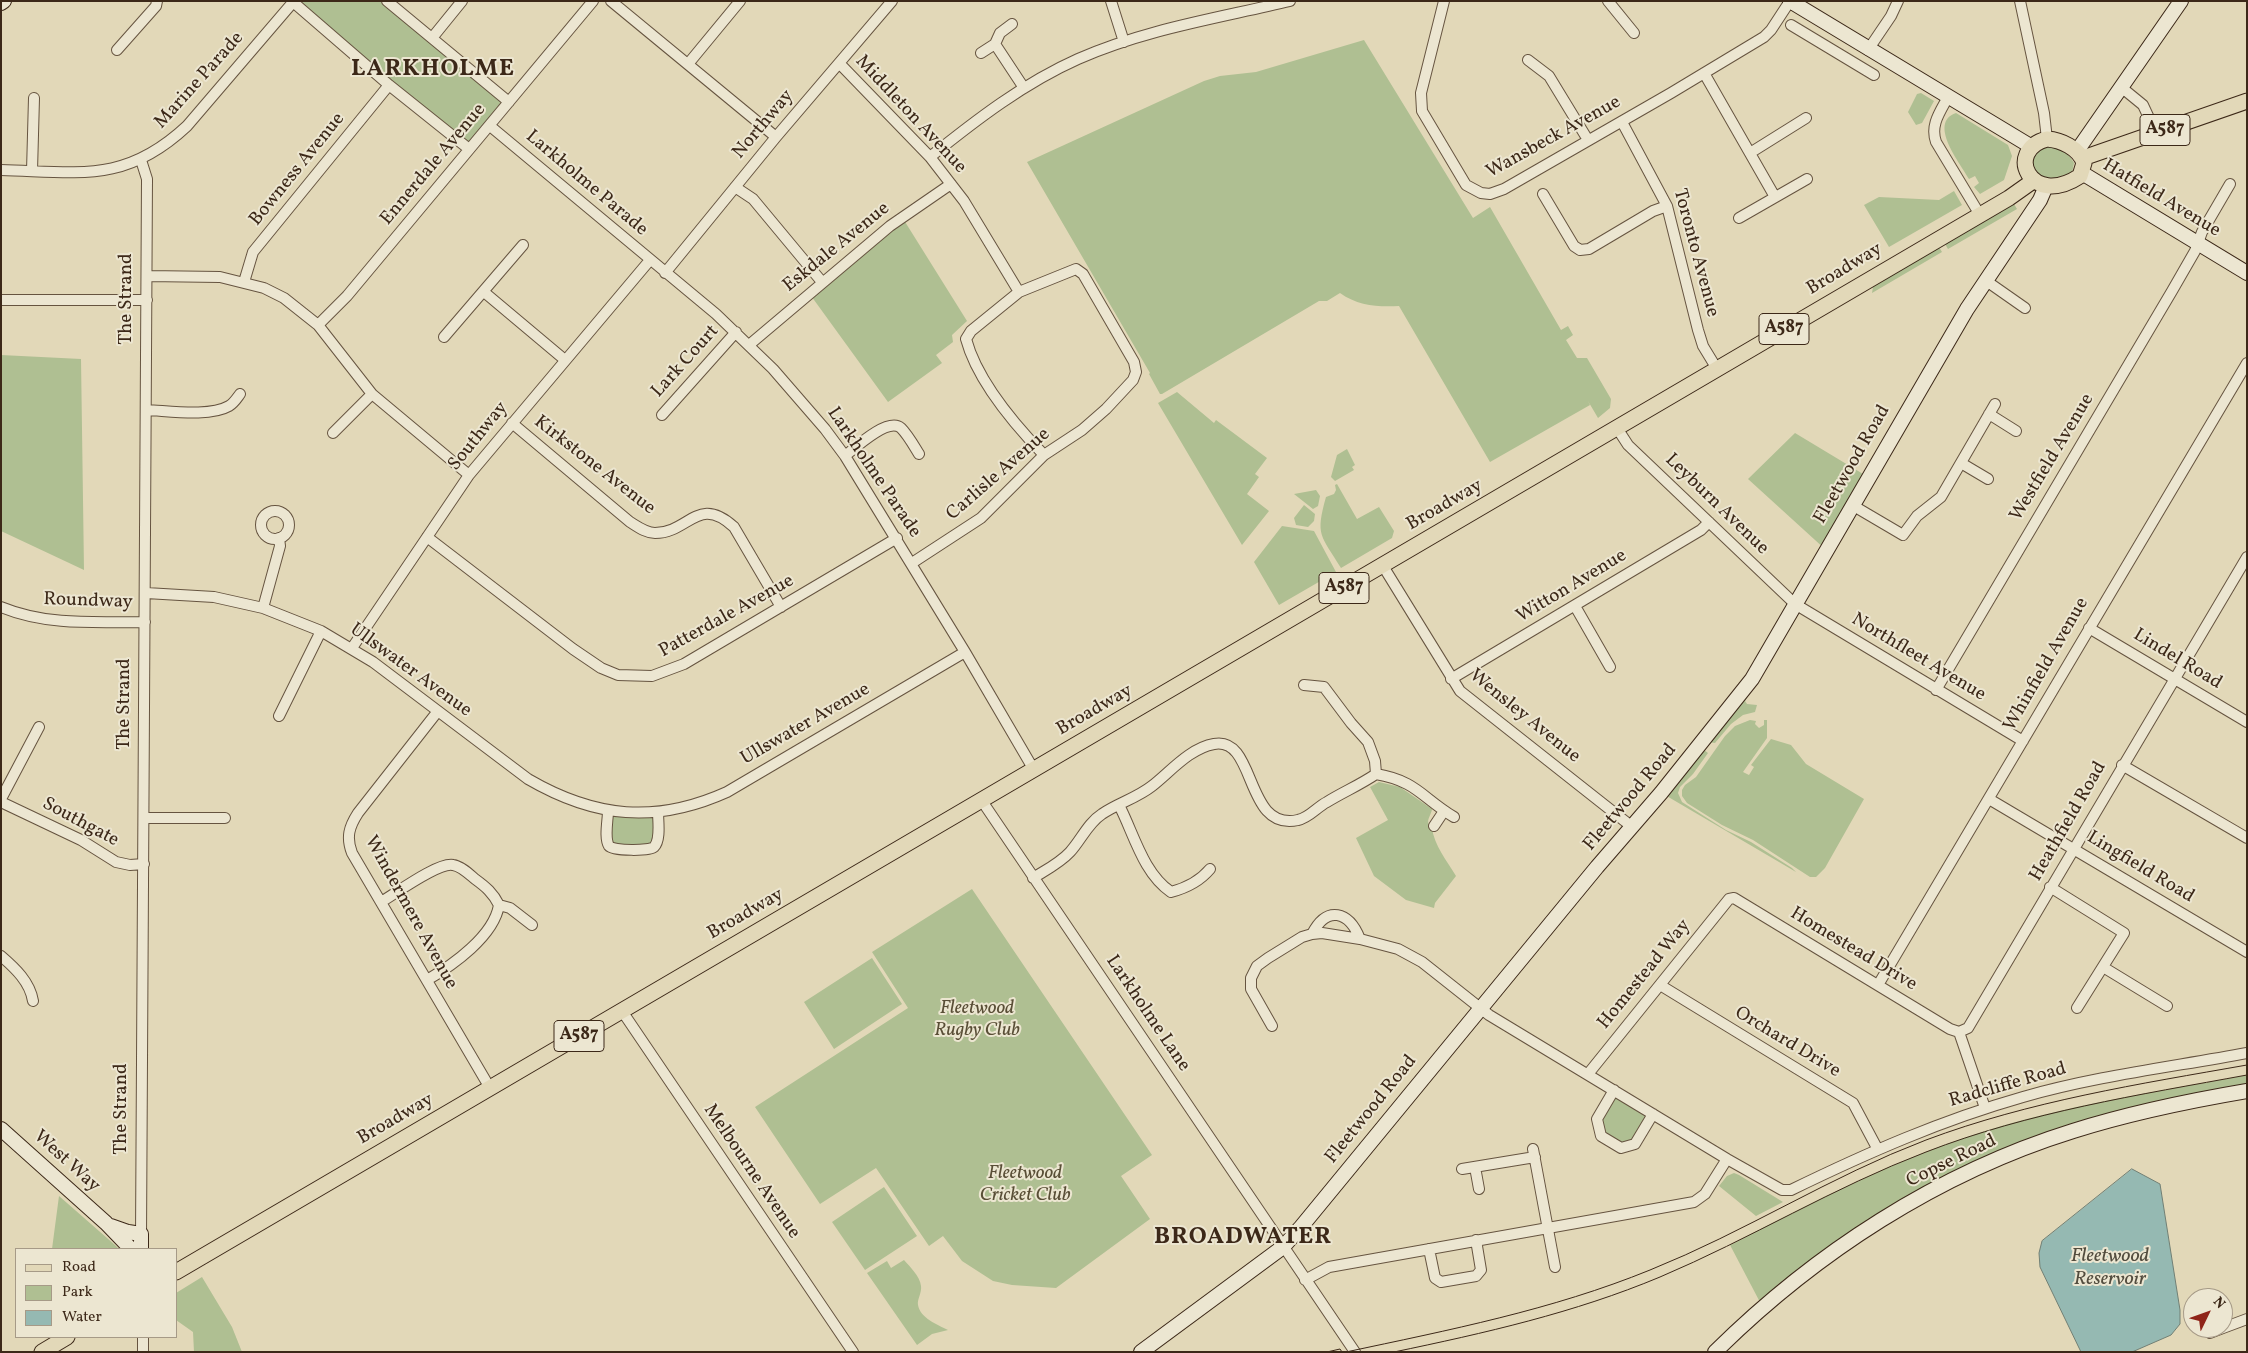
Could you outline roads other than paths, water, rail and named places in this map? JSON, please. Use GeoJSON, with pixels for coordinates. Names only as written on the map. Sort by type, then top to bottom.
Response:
{"type":"FeatureCollection","features":[{"type":"Feature","properties":{"kind":"main road","name":"A587"},"geometry":{"type":"LineString","coordinates":[[2039,183],[2070,181],[2080,161],[2247,101]]}},
{"type":"Feature","properties":{"kind":"main road"},"geometry":{"type":"LineString","coordinates":[[2039,183],[2029,176],[2026,165],[2032,147],[2047,140],[2058,141],[2080,161]]}},
{"type":"Feature","properties":{"kind":"main road","name":"Broadway"},"geometry":{"type":"LineString","coordinates":[[178,1271],[2009,198],[2039,183]]}},
{"type":"Feature","properties":{"kind":"main road"},"geometry":{"type":"LineString","coordinates":[[42,1352],[64,1338]]}},
{"type":"Feature","properties":{"kind":"street"},"geometry":{"type":"LineString","coordinates":[[118,50],[156,6],[157,1]]}},
{"type":"Feature","properties":{"kind":"street"},"geometry":{"type":"LineString","coordinates":[[387,1],[509,102]]}},
{"type":"Feature","properties":{"kind":"street"},"geometry":{"type":"LineString","coordinates":[[432,38],[462,1]]}},
{"type":"Feature","properties":{"kind":"street","name":"Ennerdale Avenue"},"geometry":{"type":"LineString","coordinates":[[318,325],[347,296],[593,1]]}},
{"type":"Feature","properties":{"kind":"street"},"geometry":{"type":"LineString","coordinates":[[611,1],[776,138]]}},
{"type":"Feature","properties":{"kind":"street"},"geometry":{"type":"LineString","coordinates":[[688,64],[740,1]]}},
{"type":"Feature","properties":{"kind":"street","name":"Northway"},"geometry":{"type":"LineString","coordinates":[[665,273],[892,1]]}},
{"type":"Feature","properties":{"kind":"street"},"geometry":{"type":"LineString","coordinates":[[1111,1],[1124,42]]}},
{"type":"Feature","properties":{"kind":"street"},"geometry":{"type":"LineString","coordinates":[[1239,1],[1242,12]]}},
{"type":"Feature","properties":{"kind":"street"},"geometry":{"type":"LineString","coordinates":[[930,157],[985,114],[1024,88],[1078,59],[1176,26],[1290,1]]}},
{"type":"Feature","properties":{"kind":"street","name":"Wansbeck Avenue"},"geometry":{"type":"LineString","coordinates":[[1444,1],[1420,102],[1425,118],[1466,185],[1481,194],[1498,192],[1622,122],[1764,37],[1771,30],[1790,1]]}},
{"type":"Feature","properties":{"kind":"street"},"geometry":{"type":"LineString","coordinates":[[1608,1],[1634,33]]}},
{"type":"Feature","properties":{"kind":"street"},"geometry":{"type":"LineString","coordinates":[[1790,1],[1868,50],[2032,147]]}},
{"type":"Feature","properties":{"kind":"street"},"geometry":{"type":"LineString","coordinates":[[1868,50],[1891,16],[1898,1]]}},
{"type":"Feature","properties":{"kind":"street"},"geometry":{"type":"LineString","coordinates":[[2020,1],[2044,113],[2047,140]]}},
{"type":"Feature","properties":{"kind":"street"},"geometry":{"type":"LineString","coordinates":[[2080,161],[2121,87],[2181,1]]}},
{"type":"Feature","properties":{"kind":"street"},"geometry":{"type":"LineString","coordinates":[[293,2],[389,85],[469,149]]}},
{"type":"Feature","properties":{"kind":"street","name":"Marine Parade"},"geometry":{"type":"LineString","coordinates":[[1,170],[89,173],[141,160],[174,139],[187,126],[293,2]]}},
{"type":"Feature","properties":{"kind":"street"},"geometry":{"type":"LineString","coordinates":[[981,53],[995,44],[1000,33],[1012,24]]}},
{"type":"Feature","properties":{"kind":"street"},"geometry":{"type":"LineString","coordinates":[[1791,25],[1874,75]]}},
{"type":"Feature","properties":{"kind":"street"},"geometry":{"type":"LineString","coordinates":[[1831,49],[1841,33]]}},
{"type":"Feature","properties":{"kind":"street"},"geometry":{"type":"LineString","coordinates":[[995,44],[1024,88]]}},
{"type":"Feature","properties":{"kind":"street"},"geometry":{"type":"LineString","coordinates":[[1528,60],[1549,76],[1588,140]]}},
{"type":"Feature","properties":{"kind":"street","name":"Middleton Avenue"},"geometry":{"type":"LineString","coordinates":[[839,63],[930,157],[978,222],[1019,292]]}},
{"type":"Feature","properties":{"kind":"street"},"geometry":{"type":"LineString","coordinates":[[1704,73],[1775,197]]}},
{"type":"Feature","properties":{"kind":"street","name":"Bowness Avenue"},"geometry":{"type":"LineString","coordinates":[[244,282],[253,252],[389,85]]}},
{"type":"Feature","properties":{"kind":"street"},"geometry":{"type":"LineString","coordinates":[[2121,87],[2143,105],[2156,134]]}},
{"type":"Feature","properties":{"kind":"street"},"geometry":{"type":"LineString","coordinates":[[1948,97],[1937,118],[1933,134],[1980,215]]}},
{"type":"Feature","properties":{"kind":"street"},"geometry":{"type":"LineString","coordinates":[[32,171],[34,98]]}},
{"type":"Feature","properties":{"kind":"street"},"geometry":{"type":"LineString","coordinates":[[1750,153],[1806,118]]}},
{"type":"Feature","properties":{"kind":"street","name":"Toronto Avenue"},"geometry":{"type":"LineString","coordinates":[[1622,122],[1667,206],[1698,330],[1703,346],[1717,369]]}},
{"type":"Feature","properties":{"kind":"street","name":"Larkholme Parade"},"geometry":{"type":"LineString","coordinates":[[490,126],[736,332],[797,396],[845,456],[897,538],[1034,770]]}},
{"type":"Feature","properties":{"kind":"street","name":"The Strand"},"geometry":{"type":"LineString","coordinates":[[141,160],[147,180],[141,1248]]}},
{"type":"Feature","properties":{"kind":"street","name":"Hatfield Avenue"},"geometry":{"type":"LineString","coordinates":[[2080,161],[2198,244],[2247,273]]}},
{"type":"Feature","properties":{"kind":"street"},"geometry":{"type":"LineString","coordinates":[[1739,218],[1807,179]]}},
{"type":"Feature","properties":{"kind":"street","name":"Fleetwood Road"},"geometry":{"type":"LineString","coordinates":[[1141,1352],[1283,1247],[1631,826],[1661,793],[1752,679],[1985,280],[2040,200],[2039,183]]}},
{"type":"Feature","properties":{"kind":"street","name":"Eskdale Avenue"},"geometry":{"type":"LineString","coordinates":[[749,345],[890,226],[951,184]]}},
{"type":"Feature","properties":{"kind":"street","name":"Westfield Avenue"},"geometry":{"type":"LineString","coordinates":[[1936,690],[2176,283],[2198,244],[2202,232],[2230,184]]}},
{"type":"Feature","properties":{"kind":"street"},"geometry":{"type":"LineString","coordinates":[[735,188],[753,199],[822,282]]}},
{"type":"Feature","properties":{"kind":"street"},"geometry":{"type":"LineString","coordinates":[[1543,194],[1574,246],[1580,250],[1589,249],[1653,211],[1667,206]]}},
{"type":"Feature","properties":{"kind":"street"},"geometry":{"type":"LineString","coordinates":[[444,337],[523,245]]}},
{"type":"Feature","properties":{"kind":"street","name":"Southway"},"geometry":{"type":"LineString","coordinates":[[352,648],[469,475],[650,260]]}},
{"type":"Feature","properties":{"kind":"street","name":"Carlisle Avenue"},"geometry":{"type":"LineString","coordinates":[[912,563],[981,518],[1044,455],[1082,430],[1134,380],[1136,372],[1134,362],[1083,274],[1076,269],[1019,292]]}},
{"type":"Feature","properties":{"kind":"street"},"geometry":{"type":"LineString","coordinates":[[147,276],[197,276],[244,282],[264,288],[284,298],[318,325],[372,394],[469,475]]}},
{"type":"Feature","properties":{"kind":"street"},"geometry":{"type":"LineString","coordinates":[[1985,280],[2025,308]]}},
{"type":"Feature","properties":{"kind":"street"},"geometry":{"type":"LineString","coordinates":[[484,292],[565,360]]}},
{"type":"Feature","properties":{"kind":"street"},"geometry":{"type":"LineString","coordinates":[[1019,292],[971,331],[966,339],[969,353],[1000,405],[1044,455]]}},
{"type":"Feature","properties":{"kind":"street"},"geometry":{"type":"LineString","coordinates":[[1,300],[147,300]]}},
{"type":"Feature","properties":{"kind":"street","name":"Lark Court"},"geometry":{"type":"LineString","coordinates":[[662,415],[736,332]]}},
{"type":"Feature","properties":{"kind":"street","name":"Whinfield Avenue"},"geometry":{"type":"LineString","coordinates":[[1878,985],[2247,363]]}},
{"type":"Feature","properties":{"kind":"street"},"geometry":{"type":"LineString","coordinates":[[147,410],[208,411],[232,405],[240,394]]}},
{"type":"Feature","properties":{"kind":"street"},"geometry":{"type":"LineString","coordinates":[[333,433],[372,394]]}},
{"type":"Feature","properties":{"kind":"street"},"geometry":{"type":"LineString","coordinates":[[1852,505],[1903,535],[1917,516],[1941,497],[1995,404]]}},
{"type":"Feature","properties":{"kind":"street"},"geometry":{"type":"LineString","coordinates":[[1989,414],[2016,431]]}},
{"type":"Feature","properties":{"kind":"street","name":"Kirkstone Avenue"},"geometry":{"type":"LineString","coordinates":[[512,423],[642,530],[655,533],[670,530],[696,515],[705,513],[725,519],[734,527],[781,608]]}},
{"type":"Feature","properties":{"kind":"street"},"geometry":{"type":"LineString","coordinates":[[845,456],[885,426],[894,425],[901,429],[919,454]]}},
{"type":"Feature","properties":{"kind":"street","name":"Leyburn Avenue"},"geometry":{"type":"LineString","coordinates":[[1617,428],[1628,445],[1795,604]]}},
{"type":"Feature","properties":{"kind":"street"},"geometry":{"type":"LineString","coordinates":[[1961,463],[1988,479]]}},
{"type":"Feature","properties":{"kind":"street","name":"Witton Avenue"},"geometry":{"type":"LineString","coordinates":[[1451,679],[1701,530],[1709,522]]}},
{"type":"Feature","properties":{"kind":"street","name":"Patterdale Avenue"},"geometry":{"type":"LineString","coordinates":[[427,537],[587,660],[618,675],[652,676],[667,672],[684,664],[897,538]]}},
{"type":"Feature","properties":{"kind":"street"},"geometry":{"type":"LineString","coordinates":[[263,608],[280,546],[279,538]]}},
{"type":"Feature","properties":{"kind":"street","name":"Heathfield Road"},"geometry":{"type":"LineString","coordinates":[[1959,1032],[1968,1028],[2247,556]]}},
{"type":"Feature","properties":{"kind":"street","name":"Wensley Avenue"},"geometry":{"type":"LineString","coordinates":[[1383,566],[1460,691],[1631,826]]}},
{"type":"Feature","properties":{"kind":"street","name":"Ullswater Avenue"},"geometry":{"type":"LineString","coordinates":[[146,593],[214,597],[263,608],[321,631],[352,648],[528,780],[553,794],[580,804],[608,811],[658,812],[685,808],[727,792],[965,652]]}},
{"type":"Feature","properties":{"kind":"street","name":"Northfleet Avenue"},"geometry":{"type":"LineString","coordinates":[[1795,604],[2023,741]]}},
{"type":"Feature","properties":{"kind":"street"},"geometry":{"type":"LineString","coordinates":[[1575,606],[1610,667]]}},
{"type":"Feature","properties":{"kind":"street","name":"Roundway"},"geometry":{"type":"LineString","coordinates":[[1,607],[18,614],[54,621],[145,622]]}},
{"type":"Feature","properties":{"kind":"street","name":"Lindel Road"},"geometry":{"type":"LineString","coordinates":[[2089,628],[2247,722]]}},
{"type":"Feature","properties":{"kind":"street"},"geometry":{"type":"LineString","coordinates":[[278,716],[321,631]]}},
{"type":"Feature","properties":{"kind":"street"},"geometry":{"type":"LineString","coordinates":[[1324,687],[1328,676]]}},
{"type":"Feature","properties":{"kind":"street"},"geometry":{"type":"LineString","coordinates":[[1304,685],[1324,687],[1368,742],[1375,761],[1376,774]]}},
{"type":"Feature","properties":{"kind":"street","name":"Windermere Avenue"},"geometry":{"type":"LineString","coordinates":[[438,711],[358,813],[348,832],[348,843],[352,853],[490,1088]]}},
{"type":"Feature","properties":{"kind":"street"},"geometry":{"type":"LineString","coordinates":[[1,800],[39,727]]}},
{"type":"Feature","properties":{"kind":"street"},"geometry":{"type":"LineString","coordinates":[[1033,878],[1058,863],[1070,852],[1102,814],[1152,787],[1186,758],[1216,743],[1226,745],[1238,753],[1246,766],[1255,794],[1265,808],[1275,817],[1286,821],[1299,820],[1308,816],[1324,804],[1360,785],[1376,774],[1405,781],[1420,790],[1444,811],[1454,817]]}},
{"type":"Feature","properties":{"kind":"street"},"geometry":{"type":"LineString","coordinates":[[2122,765],[2247,838]]}},
{"type":"Feature","properties":{"kind":"street","name":"Lingfield Road"},"geometry":{"type":"LineString","coordinates":[[1990,798],[2247,952]]}},
{"type":"Feature","properties":{"kind":"street","name":"Southgate"},"geometry":{"type":"LineString","coordinates":[[1,800],[81,840],[116,862],[130,865],[144,864]]}},
{"type":"Feature","properties":{"kind":"street","name":"Larkholme Lane"},"geometry":{"type":"LineString","coordinates":[[982,801],[1355,1352]]}},
{"type":"Feature","properties":{"kind":"street"},"geometry":{"type":"LineString","coordinates":[[1119,805],[1151,872],[1160,885],[1171,892],[1180,890],[1204,877],[1210,869]]}},
{"type":"Feature","properties":{"kind":"street"},"geometry":{"type":"LineString","coordinates":[[608,811],[607,840],[614,850],[650,849],[656,846],[658,840],[658,812]]}},
{"type":"Feature","properties":{"kind":"street"},"geometry":{"type":"LineString","coordinates":[[1434,826],[1444,811]]}},
{"type":"Feature","properties":{"kind":"street"},"geometry":{"type":"LineString","coordinates":[[144,818],[225,818]]}},
{"type":"Feature","properties":{"kind":"street"},"geometry":{"type":"LineString","coordinates":[[381,902],[438,868],[452,864],[459,867],[494,895],[499,905],[497,916],[478,940],[454,962],[427,980]]}},
{"type":"Feature","properties":{"kind":"street"},"geometry":{"type":"LineString","coordinates":[[2050,887],[2124,934],[2078,1008]]}},
{"type":"Feature","properties":{"kind":"street","name":"Homestead Drive"},"geometry":{"type":"LineString","coordinates":[[1729,898],[1734,898],[1950,1029],[1959,1032]]}},
{"type":"Feature","properties":{"kind":"street","name":"Homestead Way"},"geometry":{"type":"LineString","coordinates":[[1588,1074],[1729,898]]}},
{"type":"Feature","properties":{"kind":"street"},"geometry":{"type":"LineString","coordinates":[[499,905],[510,908],[532,924]]}},
{"type":"Feature","properties":{"kind":"street"},"geometry":{"type":"LineString","coordinates":[[1312,934],[1318,922],[1329,915],[1336,915],[1346,919],[1355,927],[1360,939]]}},
{"type":"Feature","properties":{"kind":"street"},"geometry":{"type":"LineString","coordinates":[[1272,1026],[1250,989],[1251,978],[1257,966],[1302,938],[1312,934],[1322,933],[1360,939],[1410,954],[1480,1008],[1727,1159],[1705,1194],[1694,1202],[1329,1267],[1305,1280]]}},
{"type":"Feature","properties":{"kind":"street"},"geometry":{"type":"LineString","coordinates":[[1,956],[22,976],[32,991],[33,1001]]}},
{"type":"Feature","properties":{"kind":"street"},"geometry":{"type":"LineString","coordinates":[[2103,967],[2167,1006]]}},
{"type":"Feature","properties":{"kind":"street","name":"Orchard Drive"},"geometry":{"type":"LineString","coordinates":[[1660,985],[1853,1103],[1877,1148]]}},
{"type":"Feature","properties":{"kind":"street","name":"Melbourne Avenue"},"geometry":{"type":"LineString","coordinates":[[622,1011],[852,1352]]}},
{"type":"Feature","properties":{"kind":"street"},"geometry":{"type":"LineString","coordinates":[[1959,1032],[1985,1108]]}},
{"type":"Feature","properties":{"kind":"street","name":"Radcliffe Road"},"geometry":{"type":"LineString","coordinates":[[1727,1159],[1776,1188],[1791,1190],[1877,1148],[1985,1108],[2025,1096],[2093,1081],[2247,1053]]}},
{"type":"Feature","properties":{"kind":"street"},"geometry":{"type":"LineString","coordinates":[[1614,1090],[1597,1119],[1601,1136],[1621,1148],[1635,1144],[1653,1114]]}},
{"type":"Feature","properties":{"kind":"street","name":"Copse Road"},"geometry":{"type":"LineString","coordinates":[[1715,1352],[1762,1306],[1845,1243],[1917,1198],[1956,1178],[2071,1132],[2136,1113],[2247,1091]]}},
{"type":"Feature","properties":{"kind":"street","name":"West Way"},"geometry":{"type":"LineString","coordinates":[[1,1129],[106,1223],[130,1248]]}},
{"type":"Feature","properties":{"kind":"street"},"geometry":{"type":"LineString","coordinates":[[1462,1169],[1534,1153],[1555,1267]]}},
{"type":"Feature","properties":{"kind":"street"},"geometry":{"type":"LineString","coordinates":[[1475,1167],[1479,1189]]}},
{"type":"Feature","properties":{"kind":"street","name":"West Way"},"geometry":{"type":"LineString","coordinates":[[106,1223],[123,1231],[141,1234]]}},
{"type":"Feature","properties":{"kind":"street"},"geometry":{"type":"LineString","coordinates":[[1429,1249],[1434,1278],[1440,1282],[1476,1276],[1481,1270],[1476,1240]]}},
{"type":"Feature","properties":{"kind":"street"},"geometry":{"type":"LineString","coordinates":[[2233,1324],[2247,1319]]}},
{"type":"Feature","properties":{"kind":"street"},"geometry":{"type":"LineString","coordinates":[[143,1338],[143,1352]]}},
{"type":"Feature","properties":{"kind":"water","name":"Fleetwood Reservoir"},"geometry":{"type":"Polygon","coordinates":[[[2132,1169],[2160,1184],[2180,1310],[2180,1324],[2171,1335],[2132,1352],[2081,1352],[2040,1267],[2039,1253],[2042,1241],[2132,1169]]]}},
{"type":"Feature","properties":{"kind":"tram line"},"geometry":{"type":"LineString","coordinates":[[1346,1352],[1500,1318],[1576,1297],[1613,1284],[1720,1239],[1891,1154],[1965,1126],[2005,1114],[2085,1095],[2247,1065]]}},
{"type":"Feature","properties":{"kind":"tram line"},"geometry":{"type":"LineString","coordinates":[[1394,1352],[1529,1321],[1628,1290],[1727,1246],[1858,1181],[1926,1152],[1965,1138],[2044,1115],[2084,1106],[2247,1075]]}},
{"type":"Feature","properties":{"kind":"tram line"},"geometry":{"type":"LineString","coordinates":[[1327,1352],[1340,1349],[1342,1352]]}},
{"type":"Feature","properties":{"kind":"district","name":"LARKHOLME"},"geometry":{"type":"Point","coordinates":[433,71]}},
{"type":"Feature","properties":{"kind":"district","name":"BROADWATER"},"geometry":{"type":"Point","coordinates":[1243,1239]}},
{"type":"Feature","properties":{"kind":"park label","name":"Fleetwood Rugby Club"},"geometry":{"type":"Point","coordinates":[977,1021]}},
{"type":"Feature","properties":{"kind":"park label","name":"Fleetwood Cricket Club"},"geometry":{"type":"Point","coordinates":[1025,1186]}}]}
